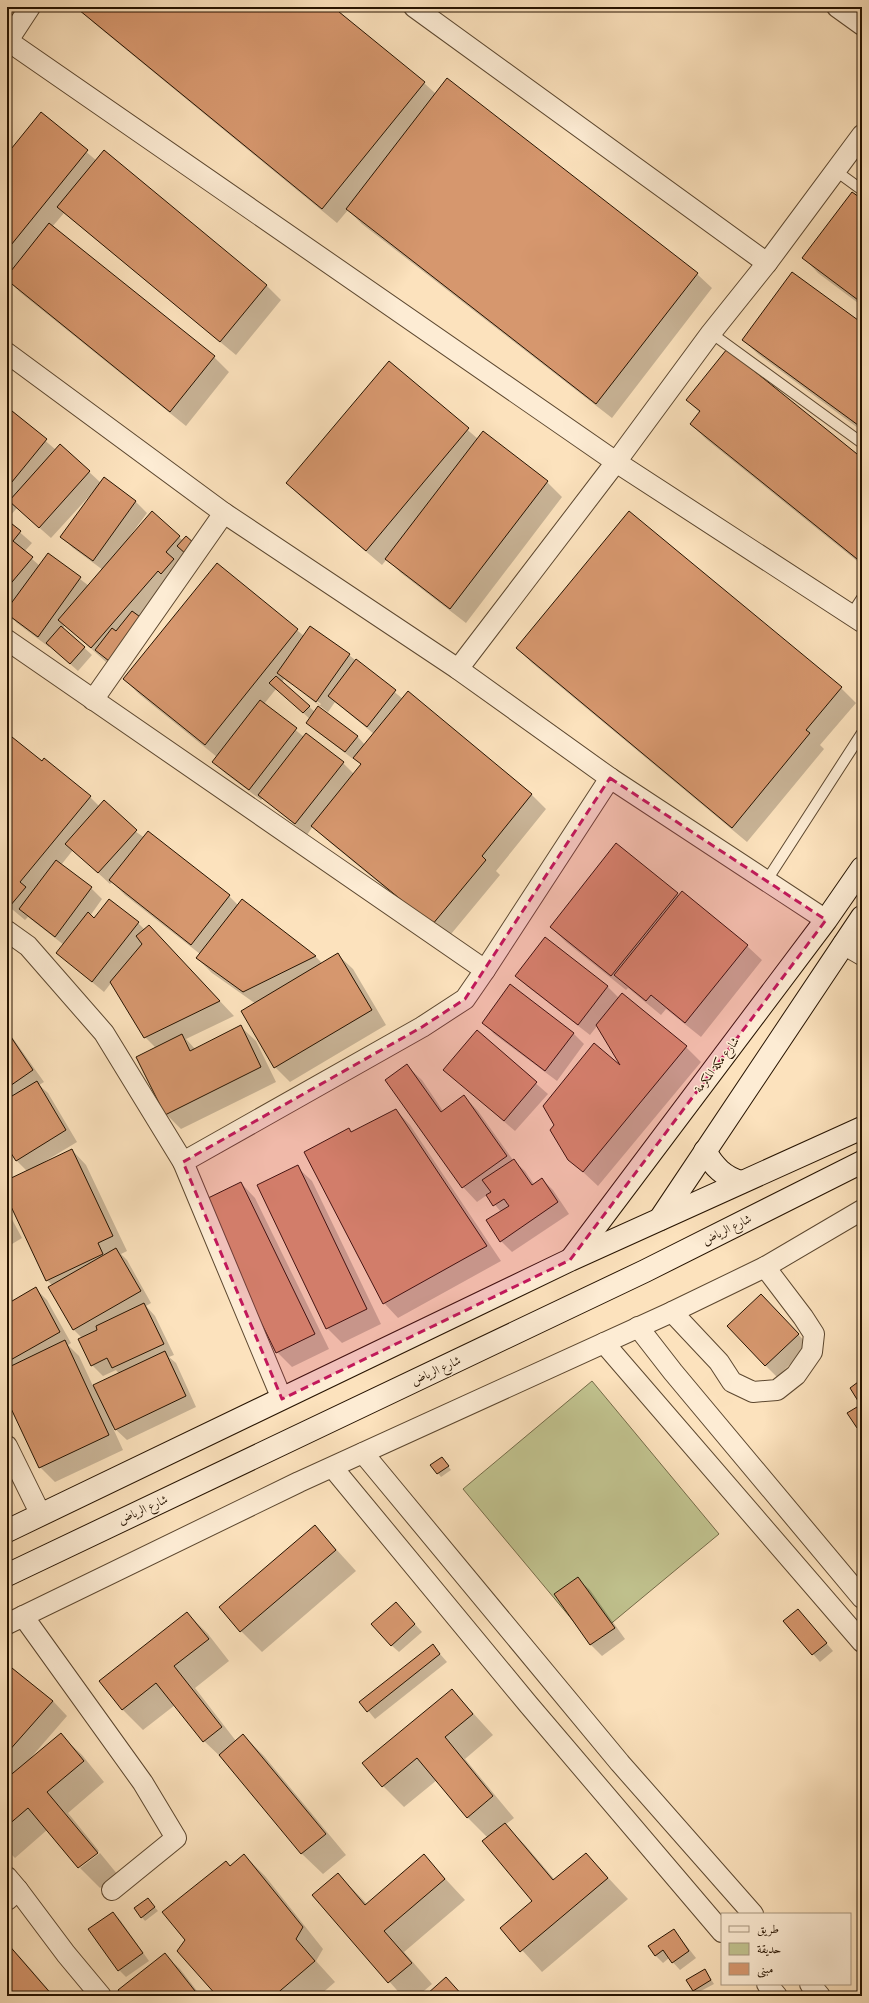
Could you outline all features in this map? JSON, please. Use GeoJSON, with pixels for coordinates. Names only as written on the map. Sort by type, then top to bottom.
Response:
{"type":"FeatureCollection","features":[{"type":"Feature","properties":{"kind":"main road","name":"شارع مكة المكرمة"},"geometry":{"type":"LineString","coordinates":[[570,1260],[826,920],[862,868]]}},
{"type":"Feature","properties":{"kind":"main road"},"geometry":{"type":"LineString","coordinates":[[660,1219],[862,917]]}},
{"type":"Feature","properties":{"kind":"main road"},"geometry":{"type":"LineString","coordinates":[[7,1531],[570,1260],[862,1128]]}},
{"type":"Feature","properties":{"kind":"main road"},"geometry":{"type":"LineString","coordinates":[[705,1151],[719,1171],[728,1178],[741,1182]]}},
{"type":"Feature","properties":{"kind":"main road","name":"شارع الرياض"},"geometry":{"type":"LineString","coordinates":[[7,1575],[637,1275],[862,1162]]}},
{"type":"Feature","properties":{"kind":"street"},"geometry":{"type":"LineString","coordinates":[[30,7],[7,41],[616,462],[856,618]]}},
{"type":"Feature","properties":{"kind":"street"},"geometry":{"type":"LineString","coordinates":[[414,7],[767,263]]}},
{"type":"Feature","properties":{"kind":"street"},"geometry":{"type":"LineString","coordinates":[[837,7],[862,25]]}},
{"type":"Feature","properties":{"kind":"street"},"geometry":{"type":"LineString","coordinates":[[458,669],[616,462],[711,333],[767,263],[862,135]]}},
{"type":"Feature","properties":{"kind":"street"},"geometry":{"type":"LineString","coordinates":[[7,353],[224,513],[458,669],[610,778],[826,920]]}},
{"type":"Feature","properties":{"kind":"street"},"geometry":{"type":"LineString","coordinates":[[93,700],[224,513]]}},
{"type":"Feature","properties":{"kind":"street"},"geometry":{"type":"LineString","coordinates":[[7,640],[486,970]]}},
{"type":"Feature","properties":{"kind":"street"},"geometry":{"type":"LineString","coordinates":[[183,1162],[422,1027],[464,999],[486,970],[610,778]]}},
{"type":"Feature","properties":{"kind":"street"},"geometry":{"type":"LineString","coordinates":[[7,931],[28,946],[104,1033],[183,1162],[282,1399]]}},
{"type":"Feature","properties":{"kind":"street"},"geometry":{"type":"LineString","coordinates":[[843,944],[862,955]]}},
{"type":"Feature","properties":{"kind":"street"},"geometry":{"type":"LineString","coordinates":[[112,1890],[176,1838],[143,1783],[15,1620],[299,1482],[333,1468],[672,1312],[764,1267],[862,1210]]}},
{"type":"Feature","properties":{"kind":"street"},"geometry":{"type":"LineString","coordinates":[[672,1312],[719,1362],[732,1382],[754,1392],[778,1390],[796,1375],[812,1352],[814,1334],[803,1317],[764,1267]]}},
{"type":"Feature","properties":{"kind":"street"},"geometry":{"type":"LineString","coordinates":[[638,1327],[673,1372],[862,1598]]}},
{"type":"Feature","properties":{"kind":"street"},"geometry":{"type":"LineString","coordinates":[[604,1343],[862,1642]]}},
{"type":"Feature","properties":{"kind":"street"},"geometry":{"type":"LineString","coordinates":[[7,1446],[41,1515]]}},
{"type":"Feature","properties":{"kind":"street"},"geometry":{"type":"LineString","coordinates":[[363,1453],[615,1756],[752,1913]]}},
{"type":"Feature","properties":{"kind":"street"},"geometry":{"type":"LineString","coordinates":[[333,1468],[528,1704],[721,1931]]}},
{"type":"Feature","properties":{"kind":"street"},"geometry":{"type":"LineString","coordinates":[[11,1889],[101,1996]]}},
{"type":"Feature","properties":{"kind":"street"},"geometry":{"type":"LineString","coordinates":[[768,1985],[777,1996]]}},
{"type":"Feature","properties":{"kind":"street"},"geometry":{"type":"LineString","coordinates":[[811,1985],[820,1996]]}},
{"type":"Feature","properties":{"kind":"lane"},"geometry":{"type":"LineString","coordinates":[[836,171],[862,190]]}},
{"type":"Feature","properties":{"kind":"lane"},"geometry":{"type":"LineString","coordinates":[[711,333],[862,442]]}},
{"type":"Feature","properties":{"kind":"lane"},"geometry":{"type":"LineString","coordinates":[[856,618],[862,598]]}},
{"type":"Feature","properties":{"kind":"lane"},"geometry":{"type":"LineString","coordinates":[[767,880],[862,733]]}},
{"type":"Feature","properties":{"kind":"highlighted area"},"geometry":{"type":"Polygon","coordinates":[[[610,778],[826,920],[570,1260],[282,1399],[183,1162],[422,1027],[465,999],[610,778]]]}},
{"type":"Feature","properties":{"kind":"green space"},"geometry":{"type":"Polygon","coordinates":[[[592,1381],[719,1534],[590,1641],[463,1489],[592,1381]]]}},
{"type":"Feature","properties":{"kind":"building"},"geometry":{"type":"Polygon","coordinates":[[[81,7],[333,7],[425,82],[322,209],[79,10],[81,7]]]}},
{"type":"Feature","properties":{"kind":"building"},"geometry":{"type":"Polygon","coordinates":[[[447,78],[698,273],[596,404],[346,209],[447,78]]]}},
{"type":"Feature","properties":{"kind":"building"},"geometry":{"type":"Polygon","coordinates":[[[41,112],[88,150],[7,250],[7,154],[41,112]]]}},
{"type":"Feature","properties":{"kind":"building"},"geometry":{"type":"Polygon","coordinates":[[[104,150],[267,285],[220,342],[57,207],[104,150]]]}},
{"type":"Feature","properties":{"kind":"building"},"geometry":{"type":"Polygon","coordinates":[[[852,192],[862,199],[862,303],[802,258],[852,192]]]}},
{"type":"Feature","properties":{"kind":"building"},"geometry":{"type":"Polygon","coordinates":[[[49,223],[215,356],[170,412],[7,280],[7,276],[49,223]]]}},
{"type":"Feature","properties":{"kind":"building"},"geometry":{"type":"Polygon","coordinates":[[[792,272],[862,323],[862,428],[742,340],[792,272]]]}},
{"type":"Feature","properties":{"kind":"building"},"geometry":{"type":"Polygon","coordinates":[[[727,349],[862,458],[862,563],[690,424],[700,411],[686,400],[727,349]]]}},
{"type":"Feature","properties":{"kind":"building"},"geometry":{"type":"Polygon","coordinates":[[[389,361],[469,428],[366,551],[286,483],[389,361]]]}},
{"type":"Feature","properties":{"kind":"building"},"geometry":{"type":"Polygon","coordinates":[[[7,407],[47,439],[7,488],[7,407]]]}},
{"type":"Feature","properties":{"kind":"building"},"geometry":{"type":"Polygon","coordinates":[[[483,431],[548,481],[450,609],[385,559],[483,431]]]}},
{"type":"Feature","properties":{"kind":"building"},"geometry":{"type":"Polygon","coordinates":[[[60,444],[90,471],[39,528],[9,501],[60,444]]]}},
{"type":"Feature","properties":{"kind":"building"},"geometry":{"type":"Polygon","coordinates":[[[104,477],[136,501],[93,561],[60,537],[104,477]]]}},
{"type":"Feature","properties":{"kind":"building"},"geometry":{"type":"Polygon","coordinates":[[[152,511],[180,536],[166,552],[174,559],[161,574],[158,571],[91,648],[58,620],[152,511]]]}},
{"type":"Feature","properties":{"kind":"building"},"geometry":{"type":"Polygon","coordinates":[[[629,511],[842,687],[806,730],[810,733],[732,828],[516,648],[629,511]]]}},
{"type":"Feature","properties":{"kind":"building"},"geometry":{"type":"Polygon","coordinates":[[[7,520],[21,531],[13,541],[33,557],[7,588],[7,520]]]}},
{"type":"Feature","properties":{"kind":"building"},"geometry":{"type":"Polygon","coordinates":[[[186,536],[195,544],[187,555],[177,546],[186,536]]]}},
{"type":"Feature","properties":{"kind":"building"},"geometry":{"type":"Polygon","coordinates":[[[48,553],[81,577],[38,637],[7,614],[7,609],[48,553]]]}},
{"type":"Feature","properties":{"kind":"building"},"geometry":{"type":"Polygon","coordinates":[[[217,563],[298,629],[205,745],[123,679],[217,563]]]}},
{"type":"Feature","properties":{"kind":"building"},"geometry":{"type":"Polygon","coordinates":[[[132,611],[143,619],[109,661],[95,650],[112,628],[116,631],[132,611]]]}},
{"type":"Feature","properties":{"kind":"building"},"geometry":{"type":"Polygon","coordinates":[[[61,626],[85,647],[70,664],[46,643],[61,626]]]}},
{"type":"Feature","properties":{"kind":"building"},"geometry":{"type":"Polygon","coordinates":[[[310,626],[350,654],[316,702],[277,673],[310,626]]]}},
{"type":"Feature","properties":{"kind":"building"},"geometry":{"type":"Polygon","coordinates":[[[356,659],[396,690],[367,727],[328,696],[356,659]]]}},
{"type":"Feature","properties":{"kind":"building"},"geometry":{"type":"Polygon","coordinates":[[[276,676],[310,706],[303,713],[269,683],[276,676]]]}},
{"type":"Feature","properties":{"kind":"building"},"geometry":{"type":"Polygon","coordinates":[[[408,691],[532,794],[482,856],[486,860],[432,925],[311,826],[361,764],[353,758],[408,691]]]}},
{"type":"Feature","properties":{"kind":"building"},"geometry":{"type":"Polygon","coordinates":[[[260,700],[297,728],[249,790],[212,762],[260,700]]]}},
{"type":"Feature","properties":{"kind":"building"},"geometry":{"type":"Polygon","coordinates":[[[318,706],[358,736],[345,752],[306,723],[318,706]]]}},
{"type":"Feature","properties":{"kind":"building"},"geometry":{"type":"Polygon","coordinates":[[[7,733],[42,761],[44,758],[91,796],[20,882],[26,887],[10,906],[7,904],[7,825],[9,822],[7,821],[7,733]]]}},
{"type":"Feature","properties":{"kind":"building"},"geometry":{"type":"Polygon","coordinates":[[[306,733],[344,762],[295,824],[258,795],[306,733]]]}},
{"type":"Feature","properties":{"kind":"building"},"geometry":{"type":"Polygon","coordinates":[[[104,800],[137,830],[98,873],[65,844],[104,800]]]}},
{"type":"Feature","properties":{"kind":"building"},"geometry":{"type":"Polygon","coordinates":[[[148,831],[230,895],[191,945],[109,880],[148,831]]]}},
{"type":"Feature","properties":{"kind":"building"},"geometry":{"type":"Polygon","coordinates":[[[616,843],[678,893],[611,976],[550,927],[616,843]]]}},
{"type":"Feature","properties":{"kind":"building"},"geometry":{"type":"Polygon","coordinates":[[[56,860],[92,887],[55,937],[19,909],[56,860]]]}},
{"type":"Feature","properties":{"kind":"building"},"geometry":{"type":"Polygon","coordinates":[[[682,891],[748,945],[685,1023],[651,995],[646,1001],[614,975],[682,891]]]}},
{"type":"Feature","properties":{"kind":"building"},"geometry":{"type":"Polygon","coordinates":[[[109,899],[139,922],[92,982],[56,953],[88,912],[94,918],[109,899]]]}},
{"type":"Feature","properties":{"kind":"building"},"geometry":{"type":"Polygon","coordinates":[[[242,899],[316,956],[243,992],[196,958],[242,899]]]}},
{"type":"Feature","properties":{"kind":"building"},"geometry":{"type":"Polygon","coordinates":[[[149,925],[220,1001],[144,1038],[110,982],[142,944],[136,936],[149,925]]]}},
{"type":"Feature","properties":{"kind":"building"},"geometry":{"type":"Polygon","coordinates":[[[545,937],[608,986],[578,1025],[515,976],[545,937]]]}},
{"type":"Feature","properties":{"kind":"building"},"geometry":{"type":"Polygon","coordinates":[[[338,953],[372,1010],[274,1068],[241,1011],[338,953]]]}},
{"type":"Feature","properties":{"kind":"building"},"geometry":{"type":"Polygon","coordinates":[[[510,984],[574,1033],[545,1071],[482,1023],[510,984]]]}},
{"type":"Feature","properties":{"kind":"building"},"geometry":{"type":"Polygon","coordinates":[[[622,993],[687,1046],[583,1172],[568,1160],[550,1130],[554,1125],[543,1106],[594,1043],[620,1065],[596,1025],[622,993]]]}},
{"type":"Feature","properties":{"kind":"building"},"geometry":{"type":"Polygon","coordinates":[[[241,1025],[261,1067],[165,1115],[136,1057],[182,1034],[190,1051],[241,1025]]]}},
{"type":"Feature","properties":{"kind":"building"},"geometry":{"type":"Polygon","coordinates":[[[477,1030],[537,1082],[504,1121],[443,1070],[477,1030]]]}},
{"type":"Feature","properties":{"kind":"building"},"geometry":{"type":"Polygon","coordinates":[[[7,1031],[33,1070],[7,1088],[7,1031]]]}},
{"type":"Feature","properties":{"kind":"building"},"geometry":{"type":"Polygon","coordinates":[[[407,1064],[441,1112],[464,1095],[507,1156],[462,1188],[385,1080],[407,1064]]]}},
{"type":"Feature","properties":{"kind":"building"},"geometry":{"type":"Polygon","coordinates":[[[37,1081],[66,1130],[16,1161],[7,1147],[7,1099],[37,1081]]]}},
{"type":"Feature","properties":{"kind":"building"},"geometry":{"type":"Polygon","coordinates":[[[396,1109],[487,1246],[383,1304],[304,1152],[349,1128],[351,1132],[396,1109]]]}},
{"type":"Feature","properties":{"kind":"building"},"geometry":{"type":"Polygon","coordinates":[[[72,1149],[113,1236],[98,1243],[103,1254],[46,1281],[7,1198],[7,1180],[72,1149]]]}},
{"type":"Feature","properties":{"kind":"building"},"geometry":{"type":"Polygon","coordinates":[[[514,1159],[532,1185],[542,1178],[558,1202],[500,1242],[486,1220],[509,1206],[504,1199],[493,1206],[486,1195],[491,1192],[482,1180],[514,1159]]]}},
{"type":"Feature","properties":{"kind":"building"},"geometry":{"type":"Polygon","coordinates":[[[298,1165],[367,1309],[326,1329],[257,1185],[298,1165]]]}},
{"type":"Feature","properties":{"kind":"building"},"geometry":{"type":"Polygon","coordinates":[[[241,1182],[315,1334],[276,1353],[202,1201],[241,1182]]]}},
{"type":"Feature","properties":{"kind":"building"},"geometry":{"type":"Polygon","coordinates":[[[116,1248],[141,1291],[73,1330],[48,1287],[116,1248]]]}},
{"type":"Feature","properties":{"kind":"building"},"geometry":{"type":"Polygon","coordinates":[[[36,1287],[60,1332],[7,1362],[7,1304],[36,1287]]]}},
{"type":"Feature","properties":{"kind":"building"},"geometry":{"type":"Polygon","coordinates":[[[761,1294],[799,1334],[765,1366],[727,1326],[761,1294]]]}},
{"type":"Feature","properties":{"kind":"building"},"geometry":{"type":"Polygon","coordinates":[[[144,1303],[164,1344],[112,1368],[107,1358],[91,1366],[78,1339],[97,1330],[96,1326],[144,1303]]]}},
{"type":"Feature","properties":{"kind":"building"},"geometry":{"type":"Polygon","coordinates":[[[65,1340],[109,1435],[39,1468],[7,1400],[7,1368],[65,1340]]]}},
{"type":"Feature","properties":{"kind":"building"},"geometry":{"type":"Polygon","coordinates":[[[165,1351],[186,1396],[115,1430],[93,1385],[165,1351]]]}},
{"type":"Feature","properties":{"kind":"building"},"geometry":{"type":"Polygon","coordinates":[[[862,1379],[862,1398],[858,1401],[850,1388],[862,1379]]]}},
{"type":"Feature","properties":{"kind":"building"},"geometry":{"type":"Polygon","coordinates":[[[862,1404],[862,1424],[857,1428],[847,1413],[862,1404]]]}},
{"type":"Feature","properties":{"kind":"building"},"geometry":{"type":"Polygon","coordinates":[[[442,1457],[449,1466],[437,1474],[430,1465],[442,1457]]]}},
{"type":"Feature","properties":{"kind":"building"},"geometry":{"type":"Polygon","coordinates":[[[315,1525],[336,1550],[240,1632],[219,1607],[315,1525]]]}},
{"type":"Feature","properties":{"kind":"building"},"geometry":{"type":"Polygon","coordinates":[[[578,1577],[615,1628],[590,1645],[554,1594],[578,1577]]]}},
{"type":"Feature","properties":{"kind":"building"},"geometry":{"type":"Polygon","coordinates":[[[396,1602],[415,1624],[391,1646],[371,1624],[396,1602]]]}},
{"type":"Feature","properties":{"kind":"building"},"geometry":{"type":"Polygon","coordinates":[[[798,1609],[827,1643],[812,1655],[783,1621],[798,1609]]]}},
{"type":"Feature","properties":{"kind":"building"},"geometry":{"type":"Polygon","coordinates":[[[187,1612],[209,1639],[174,1666],[222,1727],[203,1742],[156,1683],[122,1710],[99,1681],[187,1612]]]}},
{"type":"Feature","properties":{"kind":"building"},"geometry":{"type":"Polygon","coordinates":[[[433,1644],[440,1654],[367,1712],[359,1702],[433,1644]]]}},
{"type":"Feature","properties":{"kind":"building"},"geometry":{"type":"Polygon","coordinates":[[[7,1664],[53,1701],[7,1753],[7,1664]]]}},
{"type":"Feature","properties":{"kind":"building"},"geometry":{"type":"Polygon","coordinates":[[[452,1689],[473,1714],[445,1737],[493,1796],[467,1818],[417,1758],[382,1787],[362,1763],[452,1689]]]}},
{"type":"Feature","properties":{"kind":"building"},"geometry":{"type":"Polygon","coordinates":[[[61,1733],[84,1761],[47,1792],[98,1853],[78,1868],[28,1808],[7,1826],[7,1778],[61,1733]]]}},
{"type":"Feature","properties":{"kind":"building"},"geometry":{"type":"Polygon","coordinates":[[[243,1734],[326,1834],[301,1854],[219,1755],[243,1734]]]}},
{"type":"Feature","properties":{"kind":"building"},"geometry":{"type":"Polygon","coordinates":[[[505,1823],[553,1880],[586,1853],[608,1878],[520,1952],[500,1928],[532,1901],[482,1841],[505,1823]]]}},
{"type":"Feature","properties":{"kind":"building"},"geometry":{"type":"Polygon","coordinates":[[[244,1854],[303,1927],[296,1939],[315,1961],[274,1996],[217,1996],[177,1951],[185,1940],[162,1912],[226,1861],[230,1866],[244,1854]]]}},
{"type":"Feature","properties":{"kind":"building"},"geometry":{"type":"Polygon","coordinates":[[[424,1854],[445,1879],[384,1931],[412,1963],[388,1983],[312,1895],[338,1873],[365,1905],[424,1854]]]}},
{"type":"Feature","properties":{"kind":"building"},"geometry":{"type":"Polygon","coordinates":[[[148,1898],[155,1907],[141,1918],[134,1908],[148,1898]]]}},
{"type":"Feature","properties":{"kind":"building"},"geometry":{"type":"Polygon","coordinates":[[[113,1912],[143,1953],[118,1971],[88,1929],[113,1912]]]}},
{"type":"Feature","properties":{"kind":"building"},"geometry":{"type":"Polygon","coordinates":[[[674,1929],[689,1951],[672,1963],[663,1950],[655,1956],[648,1946],[674,1929]]]}},
{"type":"Feature","properties":{"kind":"building"},"geometry":{"type":"Polygon","coordinates":[[[7,1943],[53,1996],[7,1996],[7,1943]]]}},
{"type":"Feature","properties":{"kind":"building"},"geometry":{"type":"Polygon","coordinates":[[[165,1953],[199,1996],[122,1996],[118,1990],[165,1953]]]}},
{"type":"Feature","properties":{"kind":"building"},"geometry":{"type":"Polygon","coordinates":[[[705,1969],[711,1980],[693,1991],[686,1980],[705,1969]]]}},
{"type":"Feature","properties":{"kind":"building"},"geometry":{"type":"Polygon","coordinates":[[[446,1977],[463,1996],[429,1996],[427,1994],[446,1977]]]}}]}
